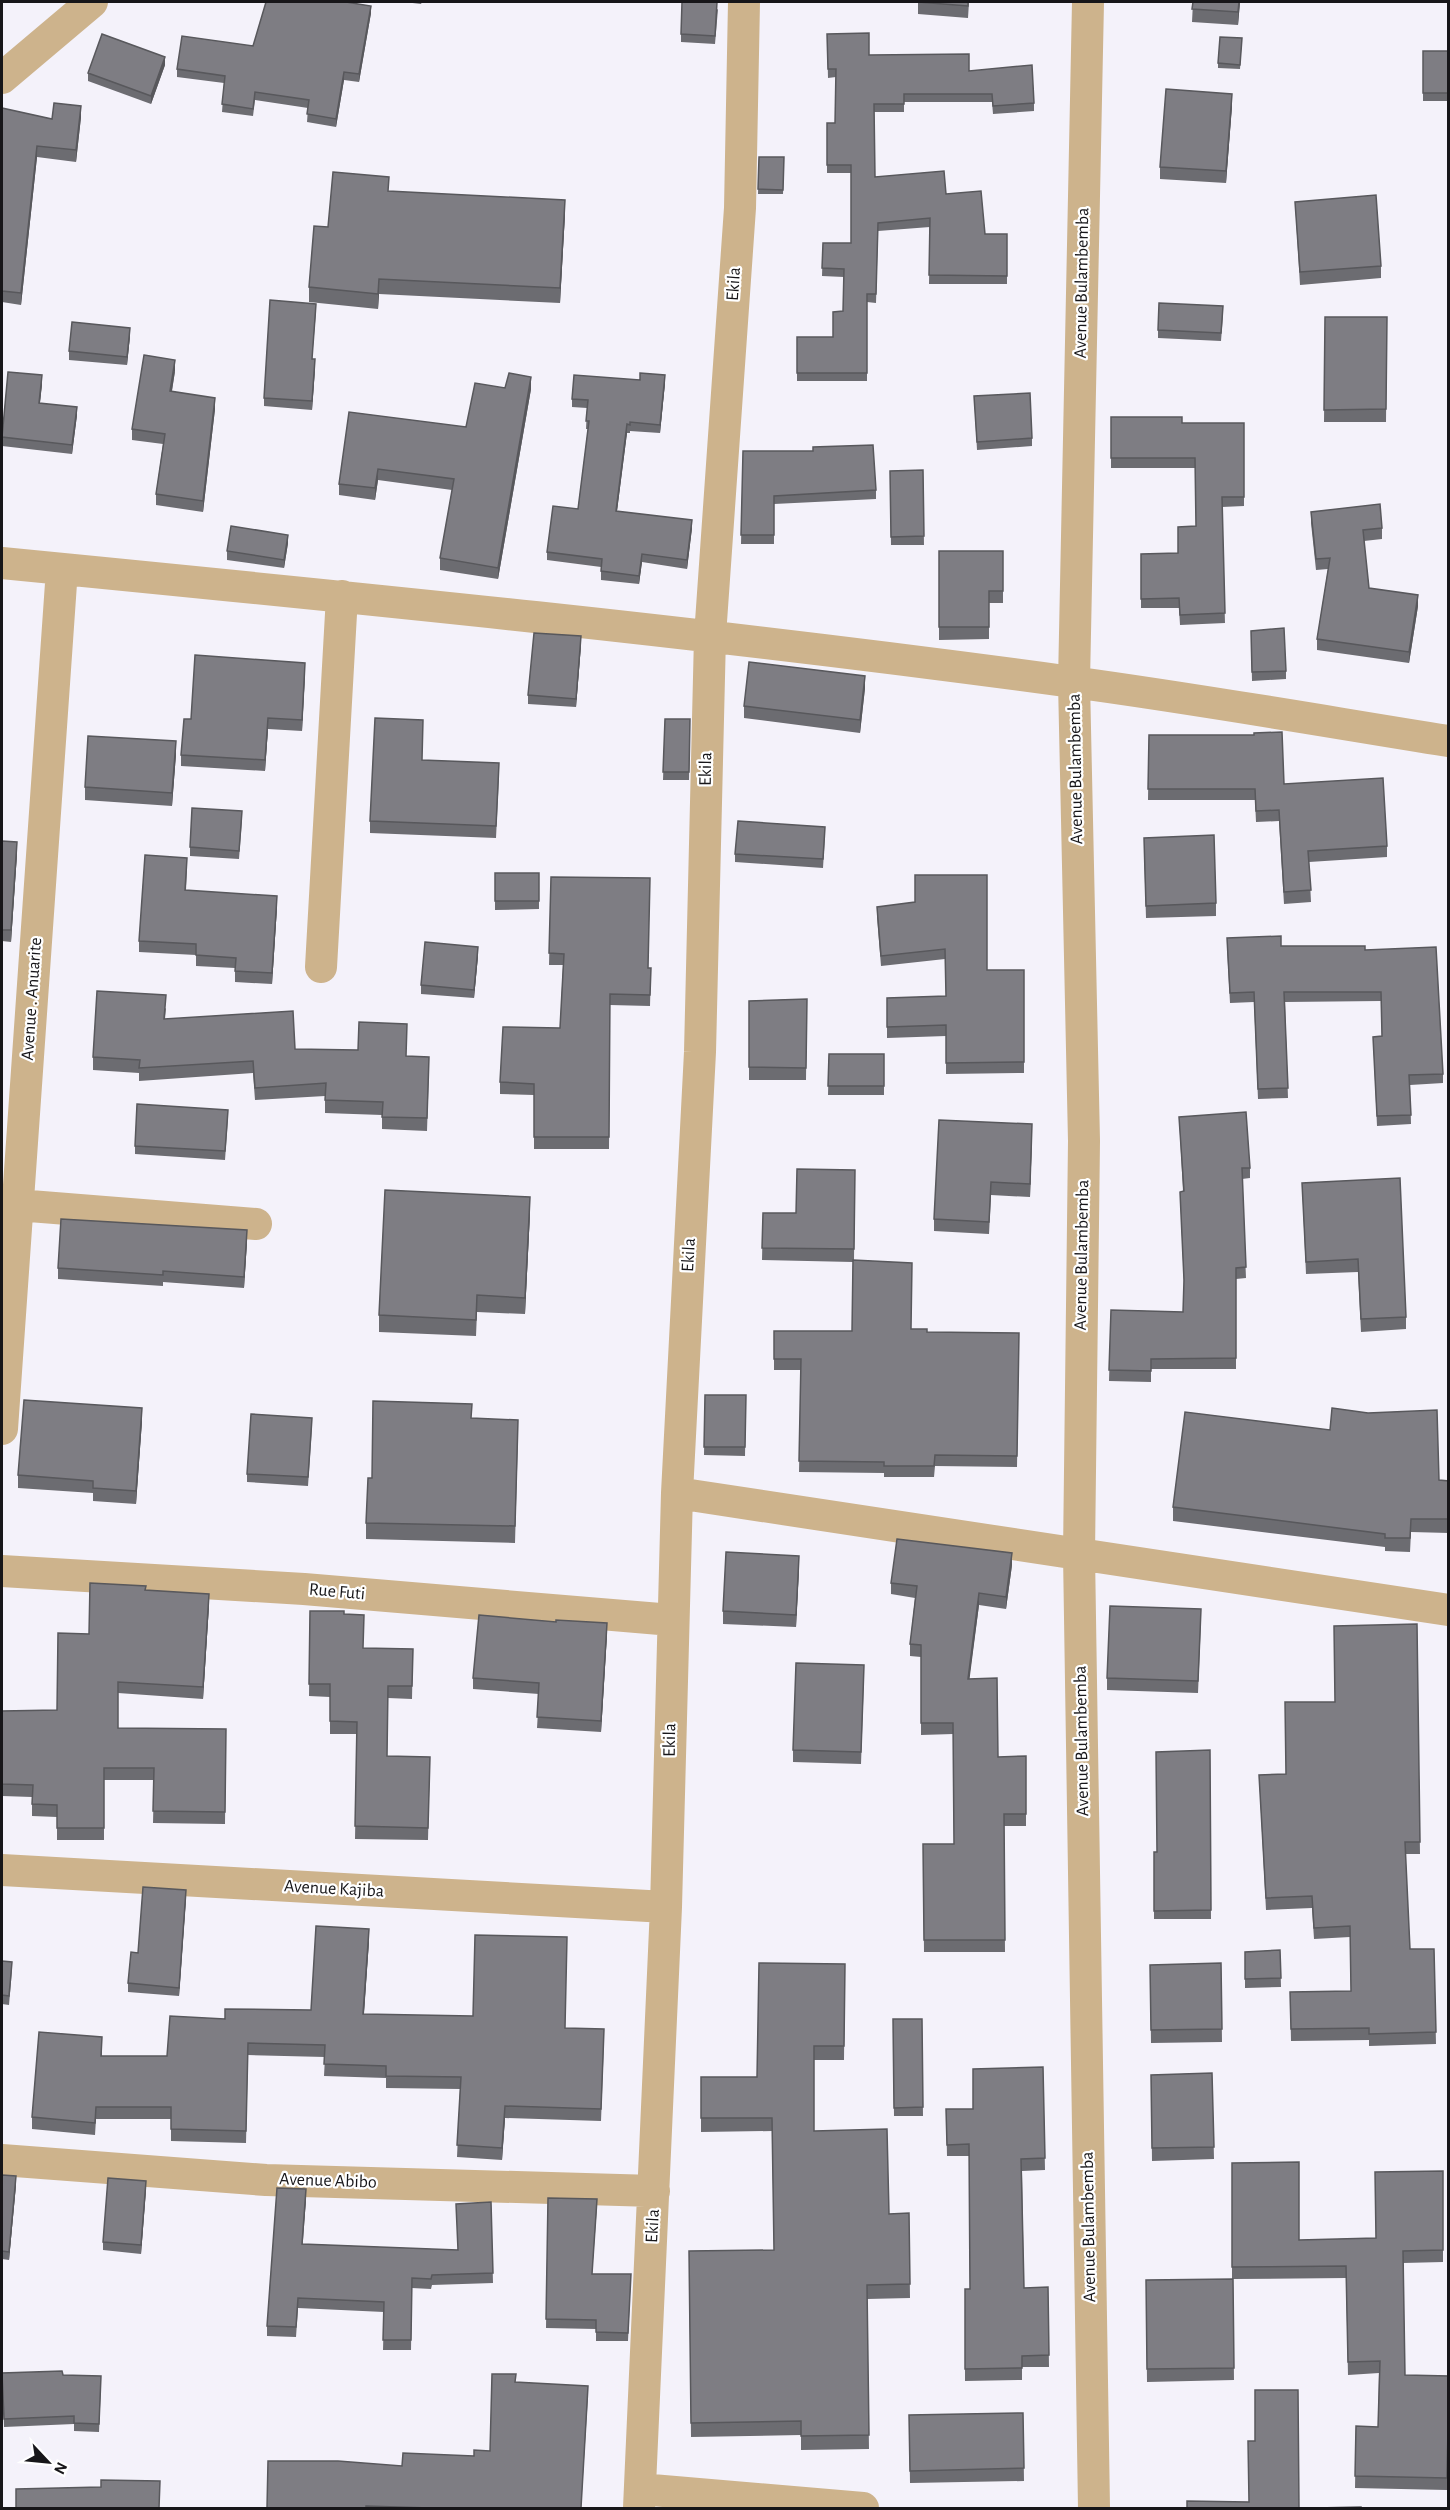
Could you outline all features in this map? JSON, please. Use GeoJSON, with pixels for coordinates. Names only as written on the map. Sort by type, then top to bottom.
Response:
{"type":"FeatureCollection","features":[{"type":"Feature","properties":{"kind":"street"},"geometry":{"type":"LineString","coordinates":[[2,78],[92,2]]}},
{"type":"Feature","properties":{"kind":"street","name":"Ekila"},"geometry":{"type":"LineString","coordinates":[[639,2499],[666,1908],[677,1493],[700,1052],[710,636],[740,208],[744,2]]}},
{"type":"Feature","properties":{"kind":"street","name":"Avenue Bulambemba"},"geometry":{"type":"LineString","coordinates":[[1088,2],[1074,682],[1084,1141],[1079,1554],[1094,2508]]}},
{"type":"Feature","properties":{"kind":"street"},"geometry":{"type":"LineString","coordinates":[[2,563],[342,596],[710,636],[1074,682],[1449,741]]}},
{"type":"Feature","properties":{"kind":"street","name":"Avenue . Anuarite"},"geometry":{"type":"LineString","coordinates":[[2,1429],[62,569]]}},
{"type":"Feature","properties":{"kind":"street"},"geometry":{"type":"LineString","coordinates":[[321,967],[342,596]]}},
{"type":"Feature","properties":{"kind":"street"},"geometry":{"type":"LineString","coordinates":[[17,1205],[256,1224]]}},
{"type":"Feature","properties":{"kind":"street"},"geometry":{"type":"LineString","coordinates":[[677,1493],[1449,1610]]}},
{"type":"Feature","properties":{"kind":"street","name":"Rue Futi"},"geometry":{"type":"LineString","coordinates":[[2,1571],[304,1589],[672,1620]]}},
{"type":"Feature","properties":{"kind":"street","name":"Avenue Kajiba"},"geometry":{"type":"LineString","coordinates":[[2,1870],[666,1908]]}},
{"type":"Feature","properties":{"kind":"street","name":"Avenue Abibo"},"geometry":{"type":"LineString","coordinates":[[2,2160],[266,2180],[654,2191]]}},
{"type":"Feature","properties":{"kind":"street"},"geometry":{"type":"LineString","coordinates":[[639,2499],[862,2508]]}},
{"type":"Feature","properties":{"kind":"building"},"geometry":{"type":"Polygon","coordinates":[[[266,2],[346,2],[371,6],[359,74],[344,72],[336,119],[307,114],[309,100],[255,92],[253,109],[222,104],[225,76],[177,69],[182,36],[253,46],[266,2]]]}},
{"type":"Feature","properties":{"kind":"building"},"geometry":{"type":"Polygon","coordinates":[[[682,2],[717,2],[715,36],[681,34],[682,2]]]}},
{"type":"Feature","properties":{"kind":"building"},"geometry":{"type":"Polygon","coordinates":[[[918,2],[968,2],[968,6],[918,2]]]}},
{"type":"Feature","properties":{"kind":"building"},"geometry":{"type":"Polygon","coordinates":[[[1193,2],[1239,2],[1238,12],[1192,9],[1193,2]]]}},
{"type":"Feature","properties":{"kind":"building"},"geometry":{"type":"Polygon","coordinates":[[[869,33],[869,55],[969,54],[969,71],[1032,65],[1034,103],[993,106],[992,94],[904,94],[904,104],[874,104],[875,177],[944,171],[946,194],[981,191],[985,234],[1007,234],[1007,276],[929,275],[930,218],[878,223],[876,294],[867,294],[867,373],[797,373],[797,337],[833,337],[833,312],[843,311],[844,269],[822,268],[823,243],[851,243],[851,165],[827,165],[827,123],[835,123],[836,69],[828,69],[827,34],[869,33]]]}},
{"type":"Feature","properties":{"kind":"building"},"geometry":{"type":"Polygon","coordinates":[[[102,34],[165,57],[151,96],[88,73],[102,34]]]}},
{"type":"Feature","properties":{"kind":"building"},"geometry":{"type":"Polygon","coordinates":[[[1220,37],[1242,38],[1240,65],[1218,63],[1220,37]]]}},
{"type":"Feature","properties":{"kind":"building"},"geometry":{"type":"Polygon","coordinates":[[[1423,51],[1449,51],[1449,93],[1423,93],[1423,51]]]}},
{"type":"Feature","properties":{"kind":"building"},"geometry":{"type":"Polygon","coordinates":[[[1166,89],[1232,94],[1226,171],[1160,167],[1166,89]]]}},
{"type":"Feature","properties":{"kind":"building"},"geometry":{"type":"Polygon","coordinates":[[[54,103],[81,106],[76,150],[37,146],[21,293],[2,291],[2,108],[52,119],[54,103]]]}},
{"type":"Feature","properties":{"kind":"building"},"geometry":{"type":"Polygon","coordinates":[[[759,157],[784,157],[783,190],[758,189],[759,157]]]}},
{"type":"Feature","properties":{"kind":"building"},"geometry":{"type":"Polygon","coordinates":[[[333,172],[389,177],[388,191],[565,200],[560,288],[379,279],[378,294],[309,287],[314,226],[328,227],[333,172]]]}},
{"type":"Feature","properties":{"kind":"building"},"geometry":{"type":"Polygon","coordinates":[[[1376,195],[1381,266],[1300,272],[1295,202],[1376,195]]]}},
{"type":"Feature","properties":{"kind":"building"},"geometry":{"type":"Polygon","coordinates":[[[270,300],[316,304],[312,401],[264,398],[270,300]]]}},
{"type":"Feature","properties":{"kind":"building"},"geometry":{"type":"Polygon","coordinates":[[[1159,303],[1223,306],[1221,333],[1158,330],[1159,303]]]}},
{"type":"Feature","properties":{"kind":"building"},"geometry":{"type":"Polygon","coordinates":[[[1325,317],[1387,317],[1386,409],[1324,410],[1325,317]]]}},
{"type":"Feature","properties":{"kind":"building"},"geometry":{"type":"Polygon","coordinates":[[[72,322],[130,328],[127,357],[69,351],[72,322]]]}},
{"type":"Feature","properties":{"kind":"building"},"geometry":{"type":"Polygon","coordinates":[[[144,355],[175,360],[170,391],[215,398],[203,501],[156,494],[165,434],[132,429],[144,355]]]}},
{"type":"Feature","properties":{"kind":"building"},"geometry":{"type":"Polygon","coordinates":[[[8,372],[42,375],[39,403],[77,407],[72,445],[2,437],[8,372]]]}},
{"type":"Feature","properties":{"kind":"building"},"geometry":{"type":"Polygon","coordinates":[[[509,373],[531,377],[498,568],[440,558],[454,479],[378,469],[375,488],[339,484],[349,412],[466,427],[475,383],[505,388],[509,373]]]}},
{"type":"Feature","properties":{"kind":"building"},"geometry":{"type":"Polygon","coordinates":[[[640,373],[665,375],[660,425],[630,422],[630,425],[627,424],[616,511],[692,520],[687,560],[642,554],[639,576],[601,571],[602,559],[547,552],[553,506],[578,509],[589,421],[586,421],[588,400],[572,399],[574,375],[640,380],[640,373]]]}},
{"type":"Feature","properties":{"kind":"building"},"geometry":{"type":"Polygon","coordinates":[[[1030,393],[1032,438],[977,442],[974,396],[1030,393]]]}},
{"type":"Feature","properties":{"kind":"building"},"geometry":{"type":"Polygon","coordinates":[[[1111,417],[1182,417],[1182,423],[1244,423],[1244,497],[1222,497],[1225,613],[1180,615],[1179,598],[1141,599],[1141,554],[1178,553],[1178,527],[1196,526],[1195,458],[1111,458],[1111,417]]]}},
{"type":"Feature","properties":{"kind":"building"},"geometry":{"type":"Polygon","coordinates":[[[873,445],[876,490],[774,496],[774,535],[741,535],[743,451],[813,451],[813,447],[873,445]]]}},
{"type":"Feature","properties":{"kind":"building"},"geometry":{"type":"Polygon","coordinates":[[[923,470],[924,536],[891,537],[890,471],[923,470]]]}},
{"type":"Feature","properties":{"kind":"building"},"geometry":{"type":"Polygon","coordinates":[[[1380,504],[1382,528],[1363,530],[1369,588],[1418,595],[1409,652],[1317,639],[1330,558],[1316,559],[1311,512],[1380,504]]]}},
{"type":"Feature","properties":{"kind":"building"},"geometry":{"type":"Polygon","coordinates":[[[231,526],[288,535],[284,560],[227,551],[231,526]]]}},
{"type":"Feature","properties":{"kind":"building"},"geometry":{"type":"Polygon","coordinates":[[[939,551],[1003,551],[1003,591],[989,591],[989,627],[939,627],[939,551]]]}},
{"type":"Feature","properties":{"kind":"building"},"geometry":{"type":"Polygon","coordinates":[[[1284,628],[1286,671],[1252,672],[1251,631],[1284,628]]]}},
{"type":"Feature","properties":{"kind":"building"},"geometry":{"type":"Polygon","coordinates":[[[534,633],[581,636],[576,699],[528,695],[534,633]]]}},
{"type":"Feature","properties":{"kind":"building"},"geometry":{"type":"Polygon","coordinates":[[[195,655],[305,663],[302,720],[268,718],[265,760],[181,755],[184,719],[191,719],[195,655]]]}},
{"type":"Feature","properties":{"kind":"building"},"geometry":{"type":"Polygon","coordinates":[[[749,662],[865,676],[860,720],[744,706],[749,662]]]}},
{"type":"Feature","properties":{"kind":"building"},"geometry":{"type":"Polygon","coordinates":[[[375,718],[423,720],[422,760],[499,763],[496,826],[370,821],[375,718]]]}},
{"type":"Feature","properties":{"kind":"building"},"geometry":{"type":"Polygon","coordinates":[[[665,719],[690,719],[689,772],[663,772],[665,719]]]}},
{"type":"Feature","properties":{"kind":"building"},"geometry":{"type":"Polygon","coordinates":[[[1282,732],[1284,784],[1383,778],[1387,846],[1308,851],[1311,890],[1284,892],[1279,810],[1256,811],[1255,789],[1148,789],[1149,735],[1254,735],[1254,733],[1282,732]]]}},
{"type":"Feature","properties":{"kind":"building"},"geometry":{"type":"Polygon","coordinates":[[[88,736],[176,741],[172,793],[85,787],[88,736]]]}},
{"type":"Feature","properties":{"kind":"building"},"geometry":{"type":"Polygon","coordinates":[[[192,808],[242,811],[239,851],[190,847],[192,808]]]}},
{"type":"Feature","properties":{"kind":"building"},"geometry":{"type":"Polygon","coordinates":[[[738,821],[825,827],[823,859],[735,854],[738,821]]]}},
{"type":"Feature","properties":{"kind":"building"},"geometry":{"type":"Polygon","coordinates":[[[1214,835],[1216,903],[1146,906],[1144,838],[1214,835]]]}},
{"type":"Feature","properties":{"kind":"building"},"geometry":{"type":"Polygon","coordinates":[[[2,841],[17,842],[11,930],[2,930],[2,841]]]}},
{"type":"Feature","properties":{"kind":"building"},"geometry":{"type":"Polygon","coordinates":[[[145,855],[187,858],[185,890],[277,896],[272,973],[235,971],[236,958],[196,955],[196,944],[139,941],[145,855]]]}},
{"type":"Feature","properties":{"kind":"building"},"geometry":{"type":"Polygon","coordinates":[[[495,873],[539,873],[539,901],[495,901],[495,873]]]}},
{"type":"Feature","properties":{"kind":"building"},"geometry":{"type":"Polygon","coordinates":[[[915,875],[987,875],[987,970],[1024,970],[1024,1062],[946,1063],[946,1025],[887,1027],[887,998],[946,996],[945,949],[881,956],[877,907],[915,902],[915,875]]]}},
{"type":"Feature","properties":{"kind":"building"},"geometry":{"type":"Polygon","coordinates":[[[551,877],[650,878],[648,968],[651,968],[650,995],[610,994],[609,1137],[534,1137],[534,1084],[500,1082],[503,1027],[560,1028],[564,954],[549,953],[551,877]]]}},
{"type":"Feature","properties":{"kind":"building"},"geometry":{"type":"Polygon","coordinates":[[[1281,936],[1281,946],[1365,946],[1365,950],[1436,947],[1443,1074],[1409,1075],[1411,1115],[1377,1116],[1373,1037],[1382,1036],[1381,992],[1284,992],[1288,1088],[1258,1089],[1254,992],[1230,993],[1227,938],[1281,936]]]}},
{"type":"Feature","properties":{"kind":"building"},"geometry":{"type":"Polygon","coordinates":[[[425,942],[478,947],[474,990],[421,985],[425,942]]]}},
{"type":"Feature","properties":{"kind":"building"},"geometry":{"type":"Polygon","coordinates":[[[97,991],[166,995],[164,1019],[293,1011],[295,1049],[358,1050],[359,1022],[407,1024],[406,1056],[429,1057],[427,1118],[382,1117],[383,1102],[325,1100],[326,1083],[255,1088],[253,1061],[139,1068],[140,1060],[93,1057],[97,991]]]}},
{"type":"Feature","properties":{"kind":"building"},"geometry":{"type":"Polygon","coordinates":[[[807,999],[806,1068],[749,1067],[749,1001],[807,999]]]}},
{"type":"Feature","properties":{"kind":"building"},"geometry":{"type":"Polygon","coordinates":[[[829,1054],[884,1054],[884,1086],[828,1086],[829,1054]]]}},
{"type":"Feature","properties":{"kind":"building"},"geometry":{"type":"Polygon","coordinates":[[[137,1104],[228,1110],[225,1151],[135,1146],[137,1104]]]}},
{"type":"Feature","properties":{"kind":"building"},"geometry":{"type":"Polygon","coordinates":[[[1246,1112],[1250,1168],[1242,1168],[1246,1267],[1236,1268],[1236,1358],[1151,1359],[1151,1371],[1109,1370],[1111,1310],[1183,1312],[1180,1192],[1184,1191],[1179,1117],[1246,1112]]]}},
{"type":"Feature","properties":{"kind":"building"},"geometry":{"type":"Polygon","coordinates":[[[939,1120],[1032,1124],[1030,1184],[991,1182],[989,1222],[934,1219],[939,1120]]]}},
{"type":"Feature","properties":{"kind":"building"},"geometry":{"type":"Polygon","coordinates":[[[797,1169],[855,1170],[854,1249],[762,1248],[763,1213],[796,1213],[797,1169]]]}},
{"type":"Feature","properties":{"kind":"building"},"geometry":{"type":"Polygon","coordinates":[[[1400,1178],[1406,1317],[1361,1319],[1358,1259],[1306,1262],[1302,1183],[1400,1178]]]}},
{"type":"Feature","properties":{"kind":"building"},"geometry":{"type":"Polygon","coordinates":[[[385,1190],[530,1197],[525,1298],[477,1295],[476,1320],[379,1315],[385,1190]]]}},
{"type":"Feature","properties":{"kind":"building"},"geometry":{"type":"Polygon","coordinates":[[[61,1219],[247,1230],[244,1277],[163,1271],[163,1275],[58,1268],[61,1219]]]}},
{"type":"Feature","properties":{"kind":"building"},"geometry":{"type":"Polygon","coordinates":[[[853,1260],[912,1263],[911,1329],[927,1329],[927,1332],[1019,1333],[1017,1456],[935,1455],[934,1466],[884,1466],[884,1462],[799,1461],[801,1359],[774,1359],[774,1331],[852,1331],[853,1260]]]}},
{"type":"Feature","properties":{"kind":"building"},"geometry":{"type":"Polygon","coordinates":[[[705,1395],[746,1395],[745,1447],[704,1447],[705,1395]]]}},
{"type":"Feature","properties":{"kind":"building"},"geometry":{"type":"Polygon","coordinates":[[[24,1400],[142,1408],[136,1491],[93,1488],[93,1481],[18,1475],[24,1400]]]}},
{"type":"Feature","properties":{"kind":"building"},"geometry":{"type":"Polygon","coordinates":[[[373,1401],[472,1404],[471,1418],[518,1420],[515,1526],[366,1523],[368,1478],[372,1478],[373,1401]]]}},
{"type":"Feature","properties":{"kind":"building"},"geometry":{"type":"Polygon","coordinates":[[[1332,1408],[1368,1413],[1437,1410],[1439,1480],[1449,1481],[1449,1519],[1411,1519],[1410,1538],[1385,1538],[1385,1534],[1173,1507],[1185,1412],[1330,1430],[1332,1408]]]}},
{"type":"Feature","properties":{"kind":"building"},"geometry":{"type":"Polygon","coordinates":[[[251,1414],[312,1418],[308,1477],[247,1474],[251,1414]]]}},
{"type":"Feature","properties":{"kind":"building"},"geometry":{"type":"Polygon","coordinates":[[[897,1539],[1012,1553],[1006,1597],[979,1593],[968,1679],[997,1678],[998,1757],[1026,1756],[1026,1814],[1004,1814],[1005,1940],[924,1940],[923,1844],[954,1844],[953,1723],[921,1723],[921,1645],[910,1644],[917,1586],[891,1583],[897,1539]]]}},
{"type":"Feature","properties":{"kind":"building"},"geometry":{"type":"Polygon","coordinates":[[[726,1552],[799,1556],[796,1615],[723,1611],[726,1552]]]}},
{"type":"Feature","properties":{"kind":"building"},"geometry":{"type":"Polygon","coordinates":[[[90,1583],[146,1586],[145,1590],[209,1594],[203,1687],[118,1682],[118,1728],[226,1729],[225,1812],[153,1811],[154,1768],[104,1768],[104,1828],[57,1828],[57,1805],[32,1804],[33,1785],[2,1784],[2,1711],[57,1710],[58,1633],[89,1634],[90,1583]]]}},
{"type":"Feature","properties":{"kind":"building"},"geometry":{"type":"Polygon","coordinates":[[[1110,1606],[1201,1609],[1198,1681],[1107,1678],[1110,1606]]]}},
{"type":"Feature","properties":{"kind":"building"},"geometry":{"type":"Polygon","coordinates":[[[310,1611],[344,1611],[344,1614],[364,1615],[363,1648],[413,1649],[412,1686],[388,1686],[387,1756],[430,1757],[428,1828],[355,1826],[357,1722],[330,1721],[330,1684],[309,1684],[310,1611]]]}},
{"type":"Feature","properties":{"kind":"building"},"geometry":{"type":"Polygon","coordinates":[[[479,1615],[556,1622],[556,1620],[607,1623],[601,1721],[537,1717],[539,1683],[473,1678],[479,1615]]]}},
{"type":"Feature","properties":{"kind":"building"},"geometry":{"type":"Polygon","coordinates":[[[1417,1624],[1420,1842],[1405,1842],[1410,1949],[1434,1949],[1436,2032],[1369,2034],[1369,2028],[1291,2029],[1290,1992],[1351,1991],[1350,1926],[1314,1928],[1312,1896],[1266,1898],[1259,1775],[1286,1774],[1285,1702],[1335,1702],[1334,1626],[1417,1624]]]}},
{"type":"Feature","properties":{"kind":"building"},"geometry":{"type":"Polygon","coordinates":[[[796,1663],[864,1665],[861,1752],[793,1750],[796,1663]]]}},
{"type":"Feature","properties":{"kind":"building"},"geometry":{"type":"Polygon","coordinates":[[[1210,1750],[1211,1910],[1154,1911],[1154,1852],[1157,1852],[1156,1752],[1210,1750]]]}},
{"type":"Feature","properties":{"kind":"building"},"geometry":{"type":"Polygon","coordinates":[[[143,1887],[186,1890],[179,1988],[128,1983],[131,1952],[138,1953],[143,1887]]]}},
{"type":"Feature","properties":{"kind":"building"},"geometry":{"type":"Polygon","coordinates":[[[316,1926],[369,1929],[363,2014],[473,2016],[475,1935],[567,1937],[565,2028],[604,2029],[601,2109],[505,2106],[502,2148],[457,2145],[461,2077],[386,2076],[386,2066],[324,2064],[325,2045],[248,2043],[246,2131],[171,2129],[171,2107],[96,2107],[95,2123],[32,2117],[39,2032],[102,2037],[101,2056],[167,2056],[170,2016],[225,2019],[225,2009],[311,2010],[316,1926]]]}},
{"type":"Feature","properties":{"kind":"building"},"geometry":{"type":"Polygon","coordinates":[[[1280,1950],[1281,1978],[1245,1979],[1245,1952],[1280,1950]]]}},
{"type":"Feature","properties":{"kind":"building"},"geometry":{"type":"Polygon","coordinates":[[[2,1961],[12,1962],[9,1996],[2,1995],[2,1961]]]}},
{"type":"Feature","properties":{"kind":"building"},"geometry":{"type":"Polygon","coordinates":[[[759,1963],[845,1964],[844,2046],[814,2046],[814,2131],[887,2129],[889,2214],[909,2213],[910,2284],[867,2285],[869,2435],[801,2436],[801,2421],[691,2423],[689,2251],[774,2250],[772,2118],[701,2118],[701,2077],[757,2077],[759,1963]]]}},
{"type":"Feature","properties":{"kind":"building"},"geometry":{"type":"Polygon","coordinates":[[[1221,1963],[1222,2029],[1151,2030],[1150,1965],[1221,1963]]]}},
{"type":"Feature","properties":{"kind":"building"},"geometry":{"type":"Polygon","coordinates":[[[893,2019],[922,2019],[923,2107],[894,2108],[893,2019]]]}},
{"type":"Feature","properties":{"kind":"building"},"geometry":{"type":"Polygon","coordinates":[[[1043,2067],[1045,2158],[1021,2159],[1024,2288],[1048,2287],[1049,2355],[1022,2356],[1022,2368],[965,2369],[965,2289],[970,2289],[969,2144],[947,2145],[946,2109],[973,2109],[973,2069],[1043,2067]]]}},
{"type":"Feature","properties":{"kind":"building"},"geometry":{"type":"Polygon","coordinates":[[[1212,2073],[1214,2147],[1152,2148],[1151,2075],[1212,2073]]]}},
{"type":"Feature","properties":{"kind":"building"},"geometry":{"type":"Polygon","coordinates":[[[1299,2162],[1299,2240],[1376,2238],[1375,2172],[1443,2171],[1443,2250],[1403,2251],[1405,2375],[1449,2376],[1447,2478],[1355,2476],[1356,2426],[1378,2427],[1380,2361],[1348,2362],[1346,2266],[1232,2267],[1232,2163],[1299,2162]]]}},
{"type":"Feature","properties":{"kind":"building"},"geometry":{"type":"Polygon","coordinates":[[[2,2175],[16,2176],[9,2252],[2,2251],[2,2175]]]}},
{"type":"Feature","properties":{"kind":"building"},"geometry":{"type":"Polygon","coordinates":[[[108,2178],[146,2181],[141,2245],[103,2242],[108,2178]]]}},
{"type":"Feature","properties":{"kind":"building"},"geometry":{"type":"Polygon","coordinates":[[[277,2188],[306,2189],[302,2244],[458,2250],[456,2204],[491,2202],[493,2273],[432,2275],[431,2279],[412,2278],[411,2340],[383,2340],[384,2302],[298,2298],[296,2327],[267,2326],[277,2188]]]}},
{"type":"Feature","properties":{"kind":"building"},"geometry":{"type":"Polygon","coordinates":[[[548,2198],[597,2199],[592,2274],[631,2274],[628,2333],[596,2332],[596,2320],[546,2319],[548,2198]]]}},
{"type":"Feature","properties":{"kind":"building"},"geometry":{"type":"Polygon","coordinates":[[[1233,2279],[1234,2368],[1147,2369],[1146,2280],[1233,2279]]]}},
{"type":"Feature","properties":{"kind":"building"},"geometry":{"type":"Polygon","coordinates":[[[62,2371],[63,2375],[101,2376],[99,2424],[74,2423],[74,2416],[4,2419],[2,2373],[62,2371]]]}},
{"type":"Feature","properties":{"kind":"building"},"geometry":{"type":"Polygon","coordinates":[[[492,2374],[516,2374],[515,2382],[588,2386],[581,2508],[366,2506],[366,2508],[267,2508],[268,2461],[338,2461],[402,2466],[403,2453],[474,2456],[474,2450],[490,2451],[492,2374]]]}},
{"type":"Feature","properties":{"kind":"building"},"geometry":{"type":"Polygon","coordinates":[[[1255,2390],[1298,2390],[1299,2508],[1187,2508],[1187,2501],[1249,2502],[1248,2441],[1255,2441],[1255,2390]]]}},
{"type":"Feature","properties":{"kind":"building"},"geometry":{"type":"Polygon","coordinates":[[[1023,2413],[1024,2468],[910,2471],[909,2415],[1023,2413]]]}},
{"type":"Feature","properties":{"kind":"building"},"geometry":{"type":"Polygon","coordinates":[[[101,2480],[160,2481],[159,2508],[16,2508],[16,2489],[101,2487],[101,2480]]]}},
{"type":"Feature","properties":{"kind":"building"},"geometry":{"type":"Polygon","coordinates":[[[1361,2507],[1361,2508],[1315,2508],[1361,2507]]]}}]}
